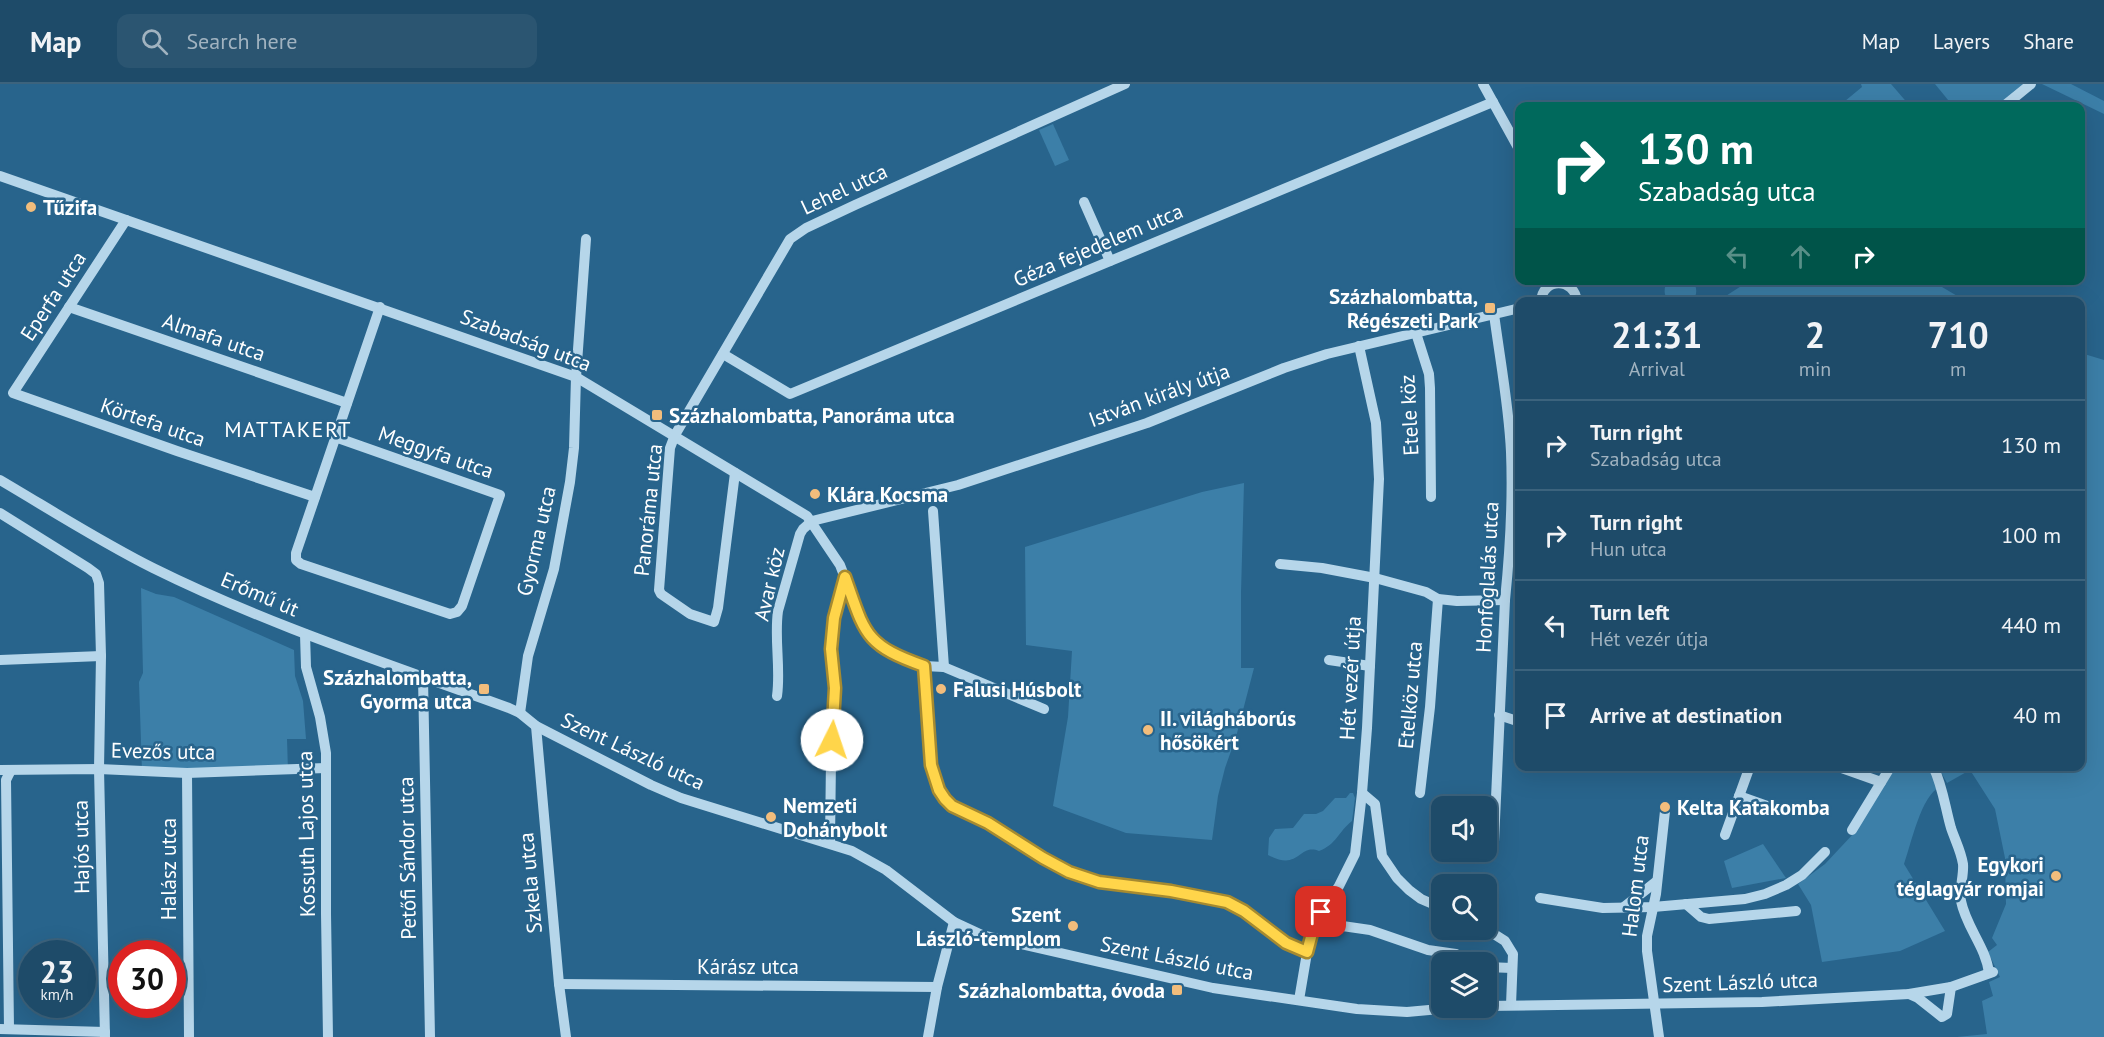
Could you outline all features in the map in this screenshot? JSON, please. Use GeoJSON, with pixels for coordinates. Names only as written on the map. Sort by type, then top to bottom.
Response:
{"type":"FeatureCollection","features":[{"type":"Feature","properties":{"kind":"street","name":"Lehel utca"},"geometry":{"type":"LineString","coordinates":[[675,435],[790,238],[866,200],[1125,84]]}},
{"type":"Feature","properties":{"kind":"street"},"geometry":{"type":"LineString","coordinates":[[1483,84],[1515,142]]}},
{"type":"Feature","properties":{"kind":"street"},"geometry":{"type":"LineString","coordinates":[[2009,102],[2031,84]]}},
{"type":"Feature","properties":{"kind":"street","name":"Géza fejedelem utca"},"geometry":{"type":"LineString","coordinates":[[723,354],[790,394],[1493,102]]}},
{"type":"Feature","properties":{"kind":"street","name":"Szabadság utca"},"geometry":{"type":"LineString","coordinates":[[0,176],[576,377],[798,509],[812,521],[840,565],[860,619],[872,638],[886,651],[924,666],[944,667],[1044,709]]}},
{"type":"Feature","properties":{"kind":"street"},"geometry":{"type":"LineString","coordinates":[[1084,202],[1110,261]]}},
{"type":"Feature","properties":{"kind":"street","name":"Eperfa utca"},"geometry":{"type":"LineString","coordinates":[[13,393],[126,220]]}},
{"type":"Feature","properties":{"kind":"street","name":"Gyorma utca"},"geometry":{"type":"LineString","coordinates":[[520,713],[528,656],[554,569],[574,448],[576,377],[586,239]]}},
{"type":"Feature","properties":{"kind":"street"},"geometry":{"type":"LineString","coordinates":[[1541,297],[1543,291],[1551,285]]}},
{"type":"Feature","properties":{"kind":"street"},"geometry":{"type":"LineString","coordinates":[[315,497],[380,307]]}},
{"type":"Feature","properties":{"kind":"street","name":"Almafa utca"},"geometry":{"type":"LineString","coordinates":[[69,308],[347,404]]}},
{"type":"Feature","properties":{"kind":"street","name":"István király útja"},"geometry":{"type":"LineString","coordinates":[[812,521],[957,486],[1158,419],[1284,368],[1359,346],[1515,309]]}},
{"type":"Feature","properties":{"kind":"street","name":"Honfoglalás utca"},"geometry":{"type":"LineString","coordinates":[[1494,314],[1508,416],[1515,559],[1505,600],[1496,796]]}},
{"type":"Feature","properties":{"kind":"street","name":"Etele köz"},"geometry":{"type":"LineString","coordinates":[[1416,333],[1431,388],[1431,497]]}},
{"type":"Feature","properties":{"kind":"street","name":"Hét vezér útja"},"geometry":{"type":"LineString","coordinates":[[1299,1000],[1307,952],[1315,922],[1350,869],[1355,854],[1362,793],[1379,479],[1376,423],[1359,346]]}},
{"type":"Feature","properties":{"kind":"street","name":"Körtefa utca"},"geometry":{"type":"LineString","coordinates":[[13,393],[315,497]]}},
{"type":"Feature","properties":{"kind":"street","name":"Panoráma utca"},"geometry":{"type":"LineString","coordinates":[[675,435],[670,448],[659,590],[661,594],[690,614],[714,622],[718,608],[735,473]]}},
{"type":"Feature","properties":{"kind":"street","name":"Meggyfa utca"},"geometry":{"type":"LineString","coordinates":[[315,497],[296,553],[296,560],[301,564],[450,614],[457,612],[462,606],[500,495],[335,437]]}},
{"type":"Feature","properties":{"kind":"street","name":"Erőmű út"},"geometry":{"type":"LineString","coordinates":[[0,480],[152,568],[233,605],[520,713]]}},
{"type":"Feature","properties":{"kind":"street"},"geometry":{"type":"LineString","coordinates":[[933,511],[944,667]]}},
{"type":"Feature","properties":{"kind":"street","name":"Hajós utca"},"geometry":{"type":"LineString","coordinates":[[0,513],[96,574],[99,583],[101,656],[99,769],[105,1034]]}},
{"type":"Feature","properties":{"kind":"street","name":"Avar köz"},"geometry":{"type":"LineString","coordinates":[[777,696],[780,677],[778,611],[801,534],[812,521]]}},
{"type":"Feature","properties":{"kind":"street"},"geometry":{"type":"LineString","coordinates":[[1280,564],[1322,568],[1375,578],[1426,591],[1438,599],[1505,600]]}},
{"type":"Feature","properties":{"kind":"street"},"geometry":{"type":"LineString","coordinates":[[830,843],[835,688],[831,649],[834,618],[845,577]]}},
{"type":"Feature","properties":{"kind":"street","name":"Etelköz utca"},"geometry":{"type":"LineString","coordinates":[[1420,793],[1430,707],[1438,599]]}},
{"type":"Feature","properties":{"kind":"street","name":"Kossuth Lajos utca"},"geometry":{"type":"LineString","coordinates":[[305,634],[306,667],[322,725],[326,768],[328,1037]]}},
{"type":"Feature","properties":{"kind":"street"},"geometry":{"type":"LineString","coordinates":[[0,660],[101,656]]}},
{"type":"Feature","properties":{"kind":"street"},"geometry":{"type":"LineString","coordinates":[[1329,660],[1370,666]]}},
{"type":"Feature","properties":{"kind":"street"},"geometry":{"type":"LineString","coordinates":[[924,666],[931,765],[939,790],[952,806],[988,823],[1043,858],[1084,878],[1193,894],[1227,902],[1244,911],[1286,943],[1307,952]]}},
{"type":"Feature","properties":{"kind":"street","name":"Petőfi Sándor utca"},"geometry":{"type":"LineString","coordinates":[[423,678],[430,1037]]}},
{"type":"Feature","properties":{"kind":"street","name":"Szent László utca"},"geometry":{"type":"LineString","coordinates":[[520,713],[536,726],[681,798],[830,843],[870,859],[954,922],[982,935],[1213,988],[1382,1012],[1431,1009]]}},
{"type":"Feature","properties":{"kind":"street"},"geometry":{"type":"LineString","coordinates":[[1499,715],[1515,720]]}},
{"type":"Feature","properties":{"kind":"street","name":"Szkela utca"},"geometry":{"type":"LineString","coordinates":[[536,726],[559,984],[566,1037]]}},
{"type":"Feature","properties":{"kind":"street","name":"Evezős utca"},"geometry":{"type":"LineString","coordinates":[[6,770],[99,769],[187,773],[326,768]]}},
{"type":"Feature","properties":{"kind":"street"},"geometry":{"type":"LineString","coordinates":[[6,770],[4,1029],[105,1034]]}},
{"type":"Feature","properties":{"kind":"street"},"geometry":{"type":"LineString","coordinates":[[1725,835],[1747,771]]}},
{"type":"Feature","properties":{"kind":"street"},"geometry":{"type":"LineString","coordinates":[[1850,771],[1881,782]]}},
{"type":"Feature","properties":{"kind":"street"},"geometry":{"type":"LineString","coordinates":[[1852,830],[1887,771]]}},
{"type":"Feature","properties":{"kind":"street","name":"Szent László utca"},"geometry":{"type":"LineString","coordinates":[[1497,1006],[1762,1002],[1909,994],[1952,987],[1991,973],[1961,901],[1963,872],[1961,855],[1951,828],[1943,789],[1935,771]]}},
{"type":"Feature","properties":{"kind":"street","name":"Halász utca"},"geometry":{"type":"LineString","coordinates":[[187,773],[189,1037]]}},
{"type":"Feature","properties":{"kind":"street"},"geometry":{"type":"LineString","coordinates":[[1362,793],[1375,804],[1382,856],[1397,878],[1409,890],[1431,903]]}},
{"type":"Feature","properties":{"kind":"street"},"geometry":{"type":"LineString","coordinates":[[1739,796],[1770,807]]}},
{"type":"Feature","properties":{"kind":"street","name":"Halom utca"},"geometry":{"type":"LineString","coordinates":[[1659,1037],[1647,951],[1648,924],[1657,881],[1665,811]]}},
{"type":"Feature","properties":{"kind":"street"},"geometry":{"type":"LineString","coordinates":[[1540,898],[1592,907],[1623,908],[1744,899],[1765,894],[1786,885],[1802,875],[1825,852]]}},
{"type":"Feature","properties":{"kind":"street"},"geometry":{"type":"LineString","coordinates":[[1623,908],[1657,881]]}},
{"type":"Feature","properties":{"kind":"street"},"geometry":{"type":"LineString","coordinates":[[1686,904],[1701,917],[1709,919],[1796,911]]}},
{"type":"Feature","properties":{"kind":"street"},"geometry":{"type":"LineString","coordinates":[[928,1037],[937,987],[954,922]]}},
{"type":"Feature","properties":{"kind":"street"},"geometry":{"type":"LineString","coordinates":[[1315,922],[1370,930],[1428,950],[1442,952]]}},
{"type":"Feature","properties":{"kind":"street"},"geometry":{"type":"LineString","coordinates":[[1497,935],[1510,946],[1513,954],[1511,1005]]}},
{"type":"Feature","properties":{"kind":"street"},"geometry":{"type":"LineString","coordinates":[[1497,967],[1512,968]]}},
{"type":"Feature","properties":{"kind":"street","name":"Kárász utca"},"geometry":{"type":"LineString","coordinates":[[559,984],[937,987]]}},
{"type":"Feature","properties":{"kind":"street"},"geometry":{"type":"LineString","coordinates":[[1909,994],[1918,998],[1942,1017],[1947,1014],[1952,987]]}},
{"type":"Feature","properties":{"kind":"shaded area"},"geometry":{"type":"Polygon","coordinates":[[[1861,84],[1891,84],[1907,102],[1844,102],[1862,87],[1861,84]]]}},
{"type":"Feature","properties":{"kind":"shaded area"},"geometry":{"type":"Polygon","coordinates":[[[1935,84],[2026,84],[2004,102],[1950,102],[1935,84]]]}},
{"type":"Feature","properties":{"kind":"shaded area"},"geometry":{"type":"Polygon","coordinates":[[[2042,84],[2071,84],[2104,101],[2104,114],[2085,105],[2085,102],[2079,102],[2042,84]]]}},
{"type":"Feature","properties":{"kind":"shaded area"},"geometry":{"type":"Polygon","coordinates":[[[1053,124],[1069,160],[1055,166],[1039,130],[1053,124]]]}},
{"type":"Feature","properties":{"kind":"shaded area"},"geometry":{"type":"Polygon","coordinates":[[[1695,285],[1695,296],[1667,297],[1665,286],[1695,285]]]}},
{"type":"Feature","properties":{"kind":"shaded area"},"geometry":{"type":"Polygon","coordinates":[[[1743,285],[1942,285],[1959,297],[1724,297],[1743,285]]]}},
{"type":"Feature","properties":{"kind":"shaded area"},"geometry":{"type":"Polygon","coordinates":[[[2085,354],[2104,360],[2104,1037],[1957,1037],[1987,1034],[1982,1001],[1993,996],[1989,982],[2000,977],[1988,952],[1997,945],[1992,938],[2006,904],[2005,858],[1995,809],[1971,771],[2085,771],[2085,354]]]}},
{"type":"Feature","properties":{"kind":"shaded area"},"geometry":{"type":"Polygon","coordinates":[[[1244,483],[1241,668],[1254,668],[1218,796],[1212,840],[1126,833],[1053,806],[1068,717],[1072,651],[1026,645],[1025,547],[1202,492],[1244,483]]]}},
{"type":"Feature","properties":{"kind":"shaded area"},"geometry":{"type":"Polygon","coordinates":[[[141,588],[156,594],[174,597],[294,650],[295,676],[303,701],[306,739],[287,739],[288,771],[142,771],[139,682],[143,673],[141,588]]]}},
{"type":"Feature","properties":{"kind":"shaded area"},"geometry":{"type":"Polygon","coordinates":[[[1893,771],[1933,771],[1940,787],[1933,792],[1922,810],[1904,864],[1945,931],[1900,951],[1822,962],[1811,905],[1798,884],[1825,864],[1855,832],[1893,771]]]}},
{"type":"Feature","properties":{"kind":"shaded area"},"geometry":{"type":"Polygon","coordinates":[[[1940,771],[1968,771],[1947,783],[1940,771]]]}},
{"type":"Feature","properties":{"kind":"shaded area"},"geometry":{"type":"Polygon","coordinates":[[[1353,793],[1355,798],[1352,821],[1330,845],[1319,851],[1307,851],[1287,860],[1268,855],[1269,838],[1275,829],[1293,828],[1304,814],[1316,814],[1323,811],[1335,798],[1346,798],[1353,793]]]}},
{"type":"Feature","properties":{"kind":"shaded area"},"geometry":{"type":"Polygon","coordinates":[[[1763,844],[1786,878],[1732,888],[1724,861],[1763,844]]]}},
{"type":"Feature","properties":{"kind":"place","name":"Tűzifa"},"geometry":{"type":"Point","coordinates":[31,207]}},
{"type":"Feature","properties":{"kind":"place","name":"Százhalombatta, Régészeti Park"},"geometry":{"type":"Point","coordinates":[1490,308]}},
{"type":"Feature","properties":{"kind":"place","name":"Százhalombatta, Panoráma utca"},"geometry":{"type":"Point","coordinates":[657,415]}},
{"type":"Feature","properties":{"kind":"place","name":"Klára Kocsma"},"geometry":{"type":"Point","coordinates":[815,494]}},
{"type":"Feature","properties":{"kind":"place","name":"Százhalombatta, Gyorma utca"},"geometry":{"type":"Point","coordinates":[484,689]}},
{"type":"Feature","properties":{"kind":"place","name":"Falusi Húsbolt"},"geometry":{"type":"Point","coordinates":[941,689]}},
{"type":"Feature","properties":{"kind":"place","name":"II. világháborús hősökért"},"geometry":{"type":"Point","coordinates":[1148,730]}},
{"type":"Feature","properties":{"kind":"place","name":"Kelta Katakomba"},"geometry":{"type":"Point","coordinates":[1665,807]}},
{"type":"Feature","properties":{"kind":"place","name":"Nemzeti Dohánybolt"},"geometry":{"type":"Point","coordinates":[771,817]}},
{"type":"Feature","properties":{"kind":"place","name":"Egykori téglagyár romjai"},"geometry":{"type":"Point","coordinates":[2056,876]}},
{"type":"Feature","properties":{"kind":"place","name":"Szent László-templom"},"geometry":{"type":"Point","coordinates":[1073,926]}},
{"type":"Feature","properties":{"kind":"place","name":"Százhalombatta, óvoda"},"geometry":{"type":"Point","coordinates":[1177,990]}},
{"type":"Feature","properties":{"kind":"district","name":"MATTAKERT"},"geometry":{"type":"Point","coordinates":[288,429]}},
{"type":"Feature","properties":{"kind":"route"},"geometry":{"type":"LineString","coordinates":[[832,740],[835,688],[831,649],[834,618],[845,577],[860,619],[872,638],[886,651],[924,666],[931,765],[939,790],[952,806],[988,823],[1043,858],[1084,878],[1193,894],[1227,902],[1244,911],[1286,943],[1307,952],[1310,935],[1321,912]]}}]}
